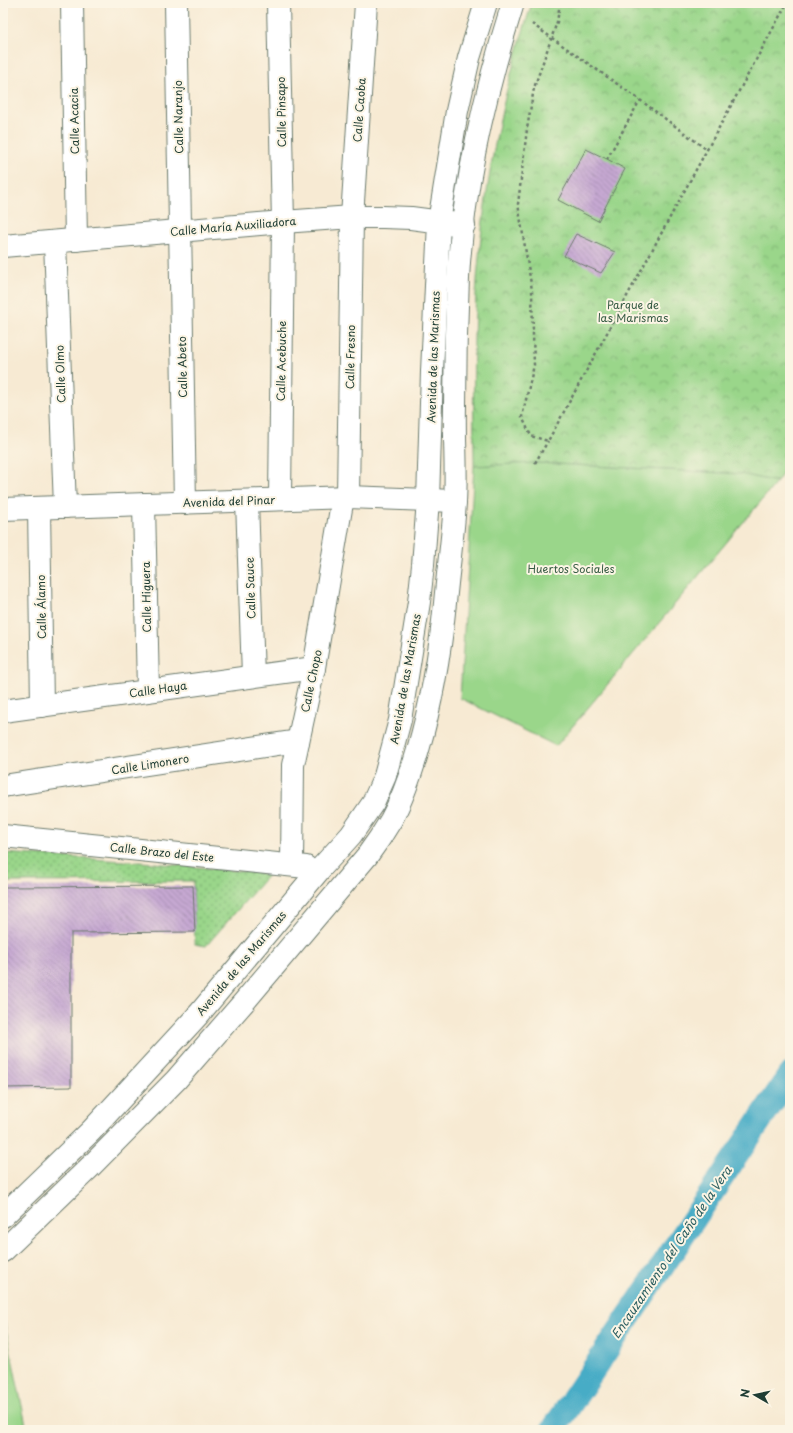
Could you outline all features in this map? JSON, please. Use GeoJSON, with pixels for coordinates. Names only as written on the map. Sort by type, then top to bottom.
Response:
{"type":"FeatureCollection","features":[{"type":"Feature","properties":{"kind":"street","name":"Calle Acacia"},"geometry":{"type":"LineString","coordinates":[[66,241],[72,3]]}},
{"type":"Feature","properties":{"kind":"street","name":"Calle Naranjo"},"geometry":{"type":"LineString","coordinates":[[176,3],[179,231]]}},
{"type":"Feature","properties":{"kind":"street","name":"Calle Pinsapo"},"geometry":{"type":"LineString","coordinates":[[278,3],[283,222]]}},
{"type":"Feature","properties":{"kind":"street","name":"Calle Caoba"},"geometry":{"type":"LineString","coordinates":[[352,217],[366,3]]}},
{"type":"Feature","properties":{"kind":"street","name":"Avenida de las Marismas"},"geometry":{"type":"LineString","coordinates":[[3,1216],[90,1131],[199,1014],[321,868],[351,835],[364,818],[378,793],[390,759],[400,720],[424,565],[439,222],[457,111],[469,58],[486,3]]}},
{"type":"Feature","properties":{"kind":"street","name":"Avenida de las Marismas"},"geometry":{"type":"LineString","coordinates":[[3,1251],[90,1167],[176,1080],[244,1002],[367,856],[393,818],[410,777],[433,689],[441,642],[455,501],[455,406],[458,278],[464,225],[474,152],[481,119],[488,90],[514,8]]}},
{"type":"Feature","properties":{"kind":"street","name":"Calle María Auxiliadora"},"geometry":{"type":"LineString","coordinates":[[3,246],[352,217],[383,217],[464,225]]}},
{"type":"Feature","properties":{"kind":"street","name":"Calle Fresno"},"geometry":{"type":"LineString","coordinates":[[346,497],[352,217]]}},
{"type":"Feature","properties":{"kind":"street","name":"Calle Acebuche"},"geometry":{"type":"LineString","coordinates":[[280,499],[283,222]]}},
{"type":"Feature","properties":{"kind":"street","name":"Calle Abeto"},"geometry":{"type":"LineString","coordinates":[[179,231],[185,503]]}},
{"type":"Feature","properties":{"kind":"street","name":"Calle Olmo"},"geometry":{"type":"LineString","coordinates":[[65,507],[66,241]]}},
{"type":"Feature","properties":{"kind":"street","name":"Avenida del Pinar"},"geometry":{"type":"LineString","coordinates":[[3,509],[346,497],[455,501]]}},
{"type":"Feature","properties":{"kind":"street","name":"Calle Chopo"},"geometry":{"type":"LineString","coordinates":[[292,865],[293,765],[314,668],[346,497]]}},
{"type":"Feature","properties":{"kind":"street","name":"Calle Sauce"},"geometry":{"type":"LineString","coordinates":[[246,500],[253,676]]}},
{"type":"Feature","properties":{"kind":"street","name":"Calle Higuera"},"geometry":{"type":"LineString","coordinates":[[144,504],[148,691]]}},
{"type":"Feature","properties":{"kind":"street","name":"Calle Álamo"},"geometry":{"type":"LineString","coordinates":[[39,508],[42,706]]}},
{"type":"Feature","properties":{"kind":"street","name":"Calle Haya"},"geometry":{"type":"LineString","coordinates":[[3,711],[314,668]]}},
{"type":"Feature","properties":{"kind":"street","name":"Calle Limonero"},"geometry":{"type":"LineString","coordinates":[[3,786],[298,741]]}},
{"type":"Feature","properties":{"kind":"street","name":"Calle Brazo del Este"},"geometry":{"type":"LineString","coordinates":[[3,836],[321,868]]}},
{"type":"Feature","properties":{"kind":"path"},"geometry":{"type":"LineString","coordinates":[[548,441],[531,436],[522,417],[534,364],[532,290],[518,204],[526,129],[534,88],[557,22],[560,3]]}},
{"type":"Feature","properties":{"kind":"path"},"geometry":{"type":"LineString","coordinates":[[535,463],[786,3]]}},
{"type":"Feature","properties":{"kind":"path"},"geometry":{"type":"LineString","coordinates":[[514,8],[551,37],[706,149]]}},
{"type":"Feature","properties":{"kind":"path"},"geometry":{"type":"LineString","coordinates":[[607,159],[640,100]]}},
{"type":"Feature","properties":{"kind":"green space","name":"Parque de las Marismas"},"geometry":{"type":"Polygon","coordinates":[[[532,3],[790,3],[790,462],[777,482],[741,474],[538,463],[474,466],[474,339],[479,254],[484,211],[508,85],[532,3]]]}},
{"type":"Feature","properties":{"kind":"green space","name":"Huertos Sociales"},"geometry":{"type":"Polygon","coordinates":[[[535,463],[741,474],[777,482],[556,746],[460,698],[474,466],[535,463]]]}},
{"type":"Feature","properties":{"kind":"green space"},"geometry":{"type":"Polygon","coordinates":[[[3,853],[154,863],[269,874],[206,946],[195,944],[193,881],[3,882],[3,853]]]}},
{"type":"Feature","properties":{"kind":"green space"},"geometry":{"type":"Polygon","coordinates":[[[3,1315],[27,1430],[3,1430],[3,1315]]]}},
{"type":"Feature","properties":{"kind":"building"},"geometry":{"type":"Polygon","coordinates":[[[586,149],[625,169],[598,221],[558,200],[586,149]]]}},
{"type":"Feature","properties":{"kind":"building"},"geometry":{"type":"Polygon","coordinates":[[[576,234],[615,252],[601,273],[564,256],[576,234]]]}},
{"type":"Feature","properties":{"kind":"building"},"geometry":{"type":"Polygon","coordinates":[[[193,886],[195,932],[71,933],[71,1087],[3,1088],[3,887],[193,886]]]}},
{"type":"Feature","properties":{"kind":"waterway","name":"Encauzamiento del Caño de la Vera"},"geometry":{"type":"LineString","coordinates":[[553,1430],[790,1075]]}}]}
